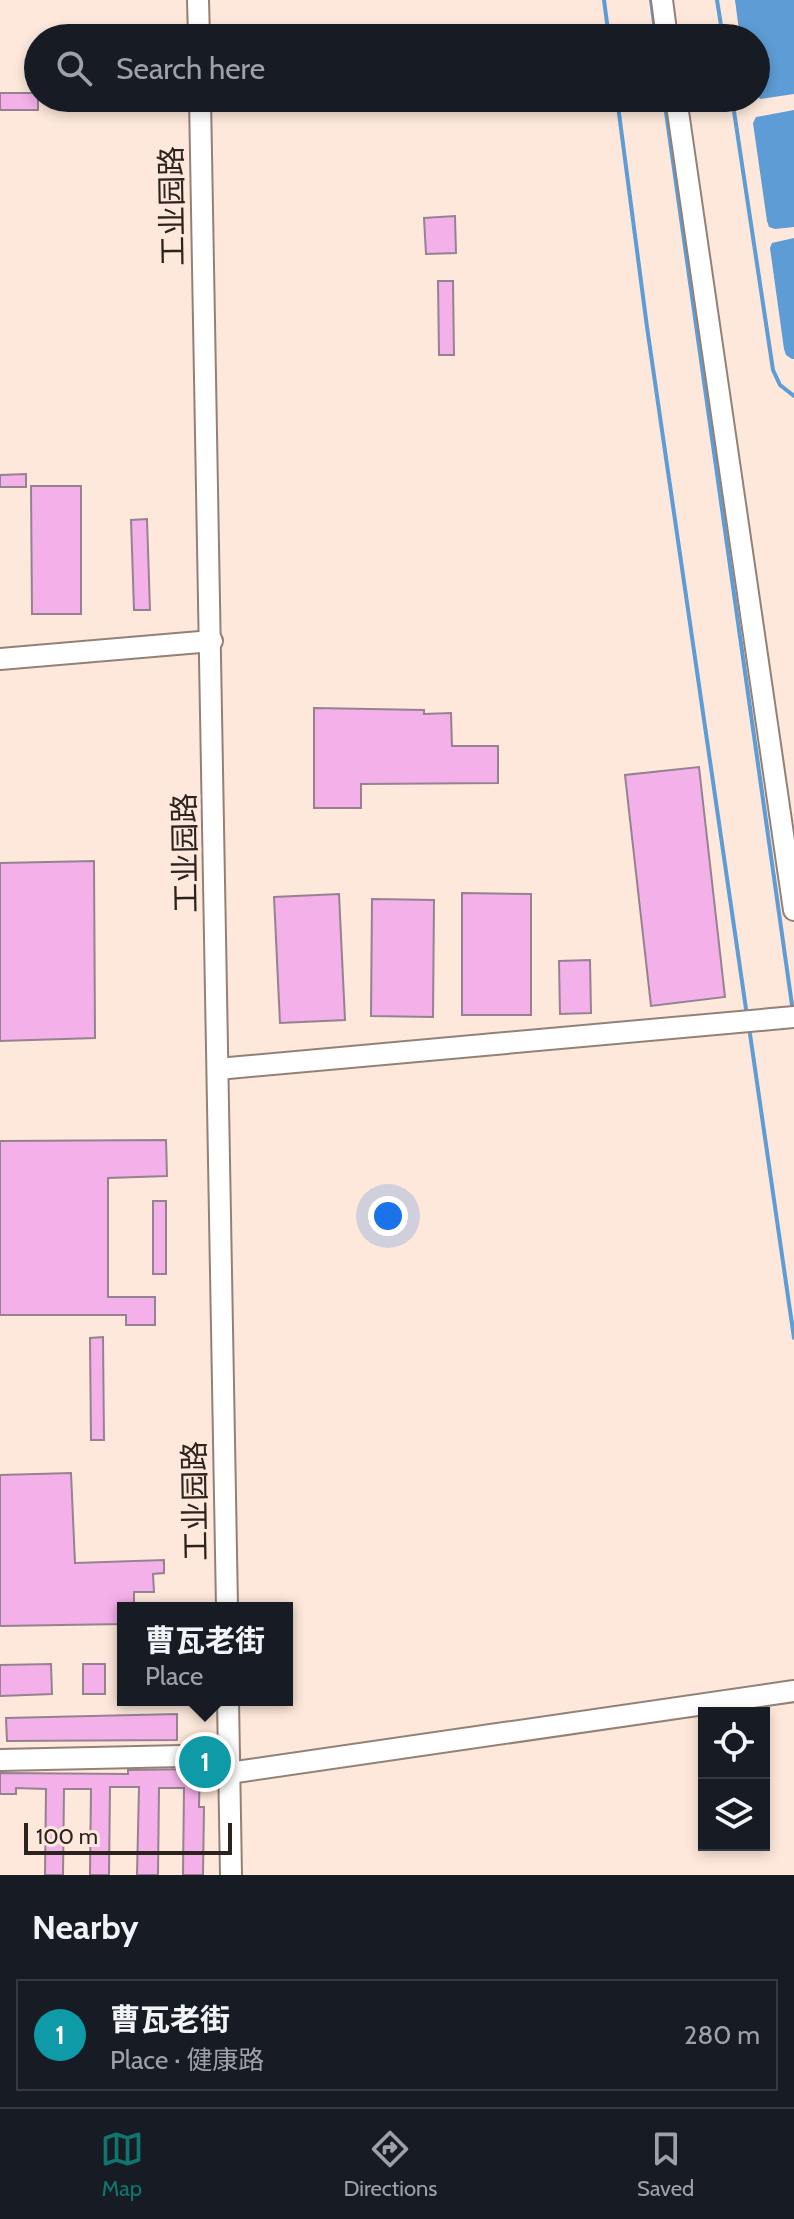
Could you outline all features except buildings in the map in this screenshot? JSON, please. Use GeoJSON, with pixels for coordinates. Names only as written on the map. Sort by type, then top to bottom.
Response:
{"type":"FeatureCollection","features":[{"type":"Feature","properties":{"kind":"street"},"geometry":{"type":"LineString","coordinates":[[198,0],[199,24]]}},
{"type":"Feature","properties":{"kind":"street"},"geometry":{"type":"LineString","coordinates":[[662,0],[665,24]]}},
{"type":"Feature","properties":{"kind":"street","name":"工业园路"},"geometry":{"type":"LineString","coordinates":[[200,112],[227,1602]]}},
{"type":"Feature","properties":{"kind":"street"},"geometry":{"type":"LineString","coordinates":[[678,112],[794,910]]}},
{"type":"Feature","properties":{"kind":"street"},"geometry":{"type":"LineString","coordinates":[[0,659],[212,641]]}},
{"type":"Feature","properties":{"kind":"street"},"geometry":{"type":"LineString","coordinates":[[218,1069],[794,1017]]}},
{"type":"Feature","properties":{"kind":"street"},"geometry":{"type":"LineString","coordinates":[[0,1760],[229,1764],[794,1691]]}},
{"type":"Feature","properties":{"kind":"street"},"geometry":{"type":"LineString","coordinates":[[228,1706],[231,1875]]}},
{"type":"Feature","properties":{"kind":"water"},"geometry":{"type":"Polygon","coordinates":[[[735,0],[794,0],[794,94],[770,98],[770,24],[738,24],[735,0]]]}},
{"type":"Feature","properties":{"kind":"water"},"geometry":{"type":"Polygon","coordinates":[[[794,110],[794,227],[775,229],[769,227],[767,221],[753,123],[756,117],[794,110]]]}},
{"type":"Feature","properties":{"kind":"water"},"geometry":{"type":"Polygon","coordinates":[[[794,238],[792,359],[784,349],[770,248],[772,243],[794,238]]]}},
{"type":"Feature","properties":{"kind":"waterway"},"geometry":{"type":"LineString","coordinates":[[604,0],[607,24]]}},
{"type":"Feature","properties":{"kind":"waterway"},"geometry":{"type":"LineString","coordinates":[[651,0],[654,24]]}},
{"type":"Feature","properties":{"kind":"waterway"},"geometry":{"type":"LineString","coordinates":[[717,0],[721,24]]}},
{"type":"Feature","properties":{"kind":"waterway"},"geometry":{"type":"LineString","coordinates":[[619,112],[746,1009]]}},
{"type":"Feature","properties":{"kind":"waterway"},"geometry":{"type":"LineString","coordinates":[[666,112],[792,1005]]}},
{"type":"Feature","properties":{"kind":"waterway"},"geometry":{"type":"LineString","coordinates":[[734,112],[773,370],[780,385],[794,396]]}},
{"type":"Feature","properties":{"kind":"waterway"},"geometry":{"type":"LineString","coordinates":[[750,1034],[794,1338]]}},
{"type":"Feature","properties":{"kind":"place","name":"曹瓦老街"},"geometry":{"type":"Point","coordinates":[205,1762]}}]}
